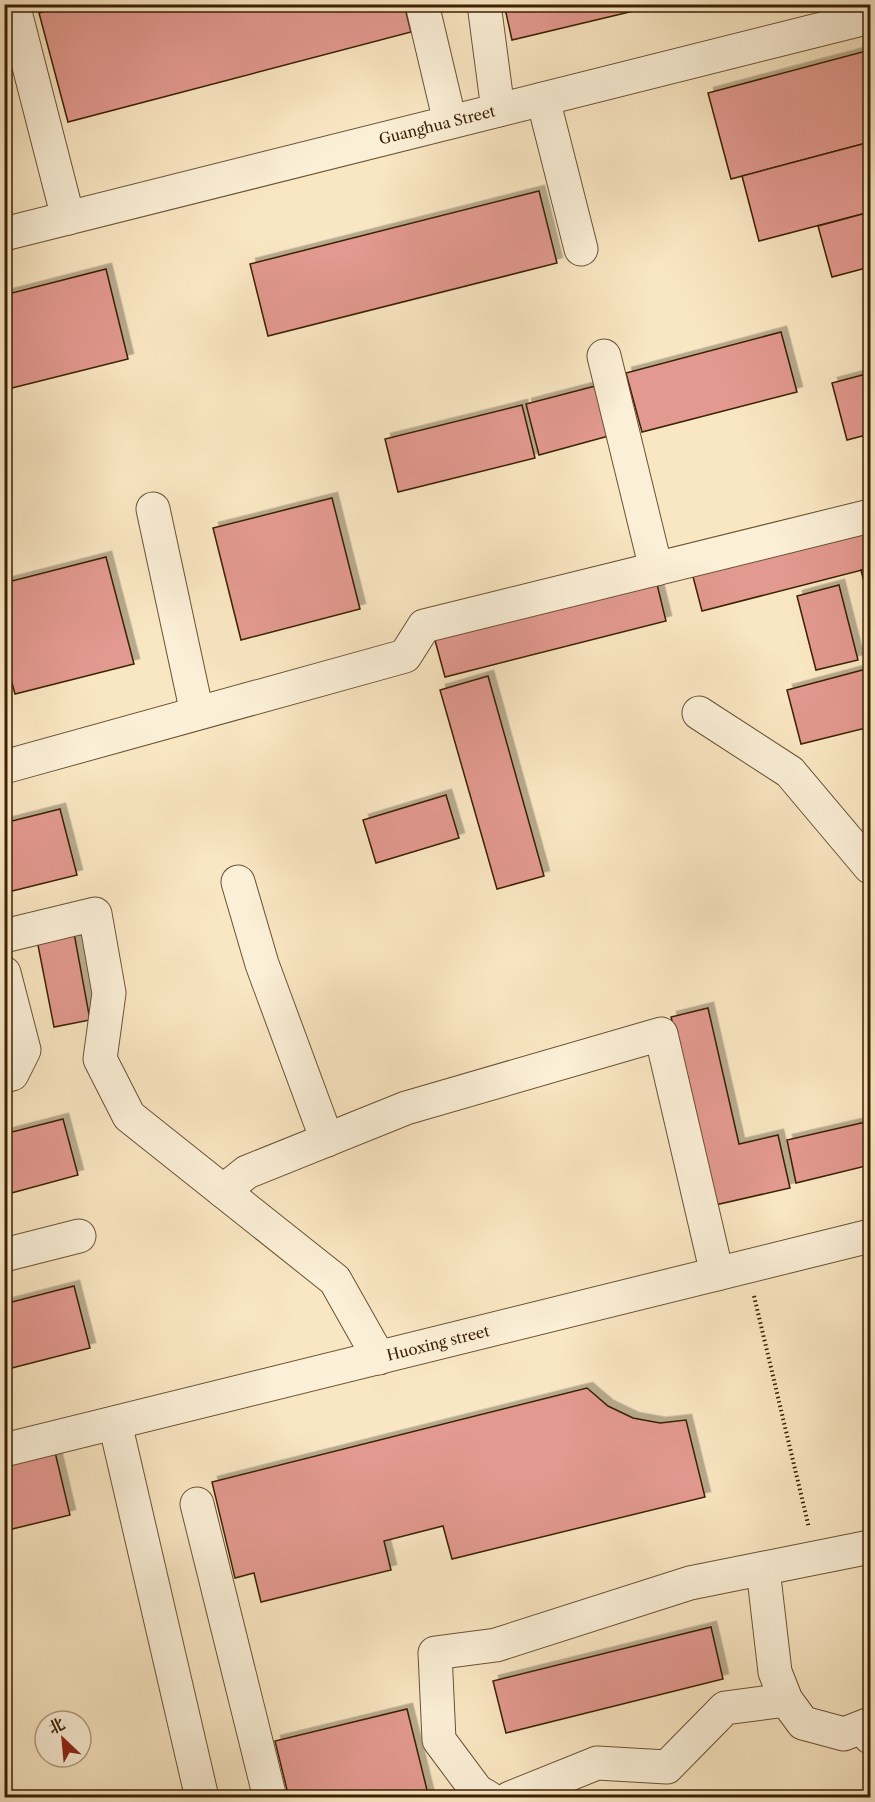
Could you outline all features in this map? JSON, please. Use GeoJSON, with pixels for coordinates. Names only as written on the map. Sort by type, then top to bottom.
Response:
{"type":"FeatureCollection","features":[{"type":"Feature","properties":{"kind":"street"},"geometry":{"type":"LineString","coordinates":[[13,4],[68,218]]}},
{"type":"Feature","properties":{"kind":"street"},"geometry":{"type":"LineString","coordinates":[[422,4],[450,122]]}},
{"type":"Feature","properties":{"kind":"street"},"geometry":{"type":"LineString","coordinates":[[484,4],[498,110]]}},
{"type":"Feature","properties":{"kind":"street","name":"Guanghua Street"},"geometry":{"type":"LineString","coordinates":[[4,234],[870,17]]}},
{"type":"Feature","properties":{"kind":"street"},"geometry":{"type":"LineString","coordinates":[[543,99],[581,249]]}},
{"type":"Feature","properties":{"kind":"street"},"geometry":{"type":"LineString","coordinates":[[604,356],[656,569]]}},
{"type":"Feature","properties":{"kind":"street"},"geometry":{"type":"LineString","coordinates":[[153,509],[197,713]]}},
{"type":"Feature","properties":{"kind":"street"},"geometry":{"type":"LineString","coordinates":[[4,767],[405,656],[424,626],[870,516]]}},
{"type":"Feature","properties":{"kind":"street"},"geometry":{"type":"LineString","coordinates":[[699,713],[790,772],[870,867]]}},
{"type":"Feature","properties":{"kind":"street"},"geometry":{"type":"LineString","coordinates":[[238,882],[262,964],[327,1140]]}},
{"type":"Feature","properties":{"kind":"street"},"geometry":{"type":"LineString","coordinates":[[4,936],[95,914],[109,993],[100,1059],[129,1116],[335,1280],[379,1358]]}},
{"type":"Feature","properties":{"kind":"street"},"geometry":{"type":"LineString","coordinates":[[4,973],[24,1050],[12,1074],[4,1076]]}},
{"type":"Feature","properties":{"kind":"street"},"geometry":{"type":"LineString","coordinates":[[223,1191],[247,1172],[406,1108],[661,1034],[732,1270]]}},
{"type":"Feature","properties":{"kind":"street"},"geometry":{"type":"LineString","coordinates":[[4,1255],[79,1236]]}},
{"type":"Feature","properties":{"kind":"street","name":"Huoxing street"},"geometry":{"type":"LineString","coordinates":[[4,1450],[870,1236]]}},
{"type":"Feature","properties":{"kind":"street"},"geometry":{"type":"LineString","coordinates":[[115,1423],[202,1797]]}},
{"type":"Feature","properties":{"kind":"street"},"geometry":{"type":"LineString","coordinates":[[197,1504],[270,1797]]}},
{"type":"Feature","properties":{"kind":"street"},"geometry":{"type":"LineString","coordinates":[[489,1797],[477,1791],[439,1740],[435,1653],[496,1645],[690,1583],[870,1547]]}},
{"type":"Feature","properties":{"kind":"street"},"geometry":{"type":"LineString","coordinates":[[763,1569],[775,1672],[786,1700],[803,1723],[844,1734],[869,1728]]}},
{"type":"Feature","properties":{"kind":"street"},"geometry":{"type":"LineString","coordinates":[[510,1797],[597,1763],[667,1767],[725,1708],[786,1700]]}},
{"type":"Feature","properties":{"kind":"path"},"geometry":{"type":"LineString","coordinates":[[732,1270],[816,1558]]}},
{"type":"Feature","properties":{"kind":"building"},"geometry":{"type":"Polygon","coordinates":[[[71,4],[404,4],[411,32],[68,122],[39,13],[71,4]]]}},
{"type":"Feature","properties":{"kind":"building"},"geometry":{"type":"Polygon","coordinates":[[[504,4],[663,4],[512,40],[504,4]]]}},
{"type":"Feature","properties":{"kind":"building"},"geometry":{"type":"Polygon","coordinates":[[[870,50],[870,142],[731,179],[708,93],[870,50]]]}},
{"type":"Feature","properties":{"kind":"building"},"geometry":{"type":"Polygon","coordinates":[[[870,142],[870,212],[759,241],[742,176],[870,142]]]}},
{"type":"Feature","properties":{"kind":"building"},"geometry":{"type":"Polygon","coordinates":[[[539,191],[557,263],[268,336],[250,264],[539,191]]]}},
{"type":"Feature","properties":{"kind":"building"},"geometry":{"type":"Polygon","coordinates":[[[870,212],[870,267],[832,277],[818,226],[870,212]]]}},
{"type":"Feature","properties":{"kind":"building"},"geometry":{"type":"Polygon","coordinates":[[[106,269],[128,359],[4,390],[4,295],[106,269]]]}},
{"type":"Feature","properties":{"kind":"building"},"geometry":{"type":"Polygon","coordinates":[[[781,332],[797,392],[642,432],[626,373],[781,332]]]}},
{"type":"Feature","properties":{"kind":"building"},"geometry":{"type":"Polygon","coordinates":[[[870,373],[870,434],[847,440],[832,383],[870,373]]]}},
{"type":"Feature","properties":{"kind":"building"},"geometry":{"type":"Polygon","coordinates":[[[603,384],[616,434],[539,455],[526,404],[603,384]]]}},
{"type":"Feature","properties":{"kind":"building"},"geometry":{"type":"Polygon","coordinates":[[[522,405],[535,458],[398,492],[385,439],[522,405]]]}},
{"type":"Feature","properties":{"kind":"building"},"geometry":{"type":"Polygon","coordinates":[[[332,498],[360,609],[241,640],[213,528],[332,498]]]}},
{"type":"Feature","properties":{"kind":"building"},"geometry":{"type":"Polygon","coordinates":[[[870,523],[870,568],[702,611],[691,569],[870,523]]]}},
{"type":"Feature","properties":{"kind":"building"},"geometry":{"type":"Polygon","coordinates":[[[106,557],[134,664],[15,694],[4,654],[4,583],[106,557]]]}},
{"type":"Feature","properties":{"kind":"building"},"geometry":{"type":"Polygon","coordinates":[[[870,568],[870,606],[861,570],[870,568]]]}},
{"type":"Feature","properties":{"kind":"building"},"geometry":{"type":"Polygon","coordinates":[[[655,576],[666,621],[445,677],[433,633],[655,576]]]}},
{"type":"Feature","properties":{"kind":"building"},"geometry":{"type":"Polygon","coordinates":[[[839,585],[858,660],[816,670],[797,596],[839,585]]]}},
{"type":"Feature","properties":{"kind":"building"},"geometry":{"type":"Polygon","coordinates":[[[870,668],[870,727],[801,744],[787,690],[870,668]]]}},
{"type":"Feature","properties":{"kind":"building"},"geometry":{"type":"Polygon","coordinates":[[[488,676],[544,876],[497,889],[440,690],[488,676]]]}},
{"type":"Feature","properties":{"kind":"building"},"geometry":{"type":"Polygon","coordinates":[[[446,795],[459,838],[376,863],[363,820],[446,795]]]}},
{"type":"Feature","properties":{"kind":"building"},"geometry":{"type":"Polygon","coordinates":[[[60,809],[77,875],[4,893],[4,823],[60,809]]]}},
{"type":"Feature","properties":{"kind":"building"},"geometry":{"type":"Polygon","coordinates":[[[74,933],[90,1020],[54,1027],[37,940],[74,933]]]}},
{"type":"Feature","properties":{"kind":"building"},"geometry":{"type":"Polygon","coordinates":[[[708,1008],[739,1144],[778,1135],[790,1188],[715,1205],[671,1017],[708,1008]]]}},
{"type":"Feature","properties":{"kind":"building"},"geometry":{"type":"Polygon","coordinates":[[[63,1119],[78,1175],[4,1195],[4,1134],[63,1119]]]}},
{"type":"Feature","properties":{"kind":"building"},"geometry":{"type":"Polygon","coordinates":[[[870,1121],[870,1165],[796,1183],[787,1140],[870,1121]]]}},
{"type":"Feature","properties":{"kind":"building"},"geometry":{"type":"Polygon","coordinates":[[[74,1286],[90,1348],[4,1370],[4,1304],[74,1286]]]}},
{"type":"Feature","properties":{"kind":"building"},"geometry":{"type":"Polygon","coordinates":[[[587,1388],[608,1406],[633,1418],[660,1423],[686,1420],[705,1497],[452,1559],[443,1526],[384,1541],[391,1570],[261,1602],[254,1573],[235,1578],[212,1482],[587,1388]]]}},
{"type":"Feature","properties":{"kind":"building"},"geometry":{"type":"Polygon","coordinates":[[[55,1452],[70,1515],[4,1531],[4,1464],[55,1452]]]}},
{"type":"Feature","properties":{"kind":"building"},"geometry":{"type":"Polygon","coordinates":[[[711,1627],[723,1679],[506,1733],[493,1681],[711,1627]]]}},
{"type":"Feature","properties":{"kind":"building"},"geometry":{"type":"Polygon","coordinates":[[[407,1709],[429,1798],[289,1798],[275,1741],[407,1709]]]}}]}
